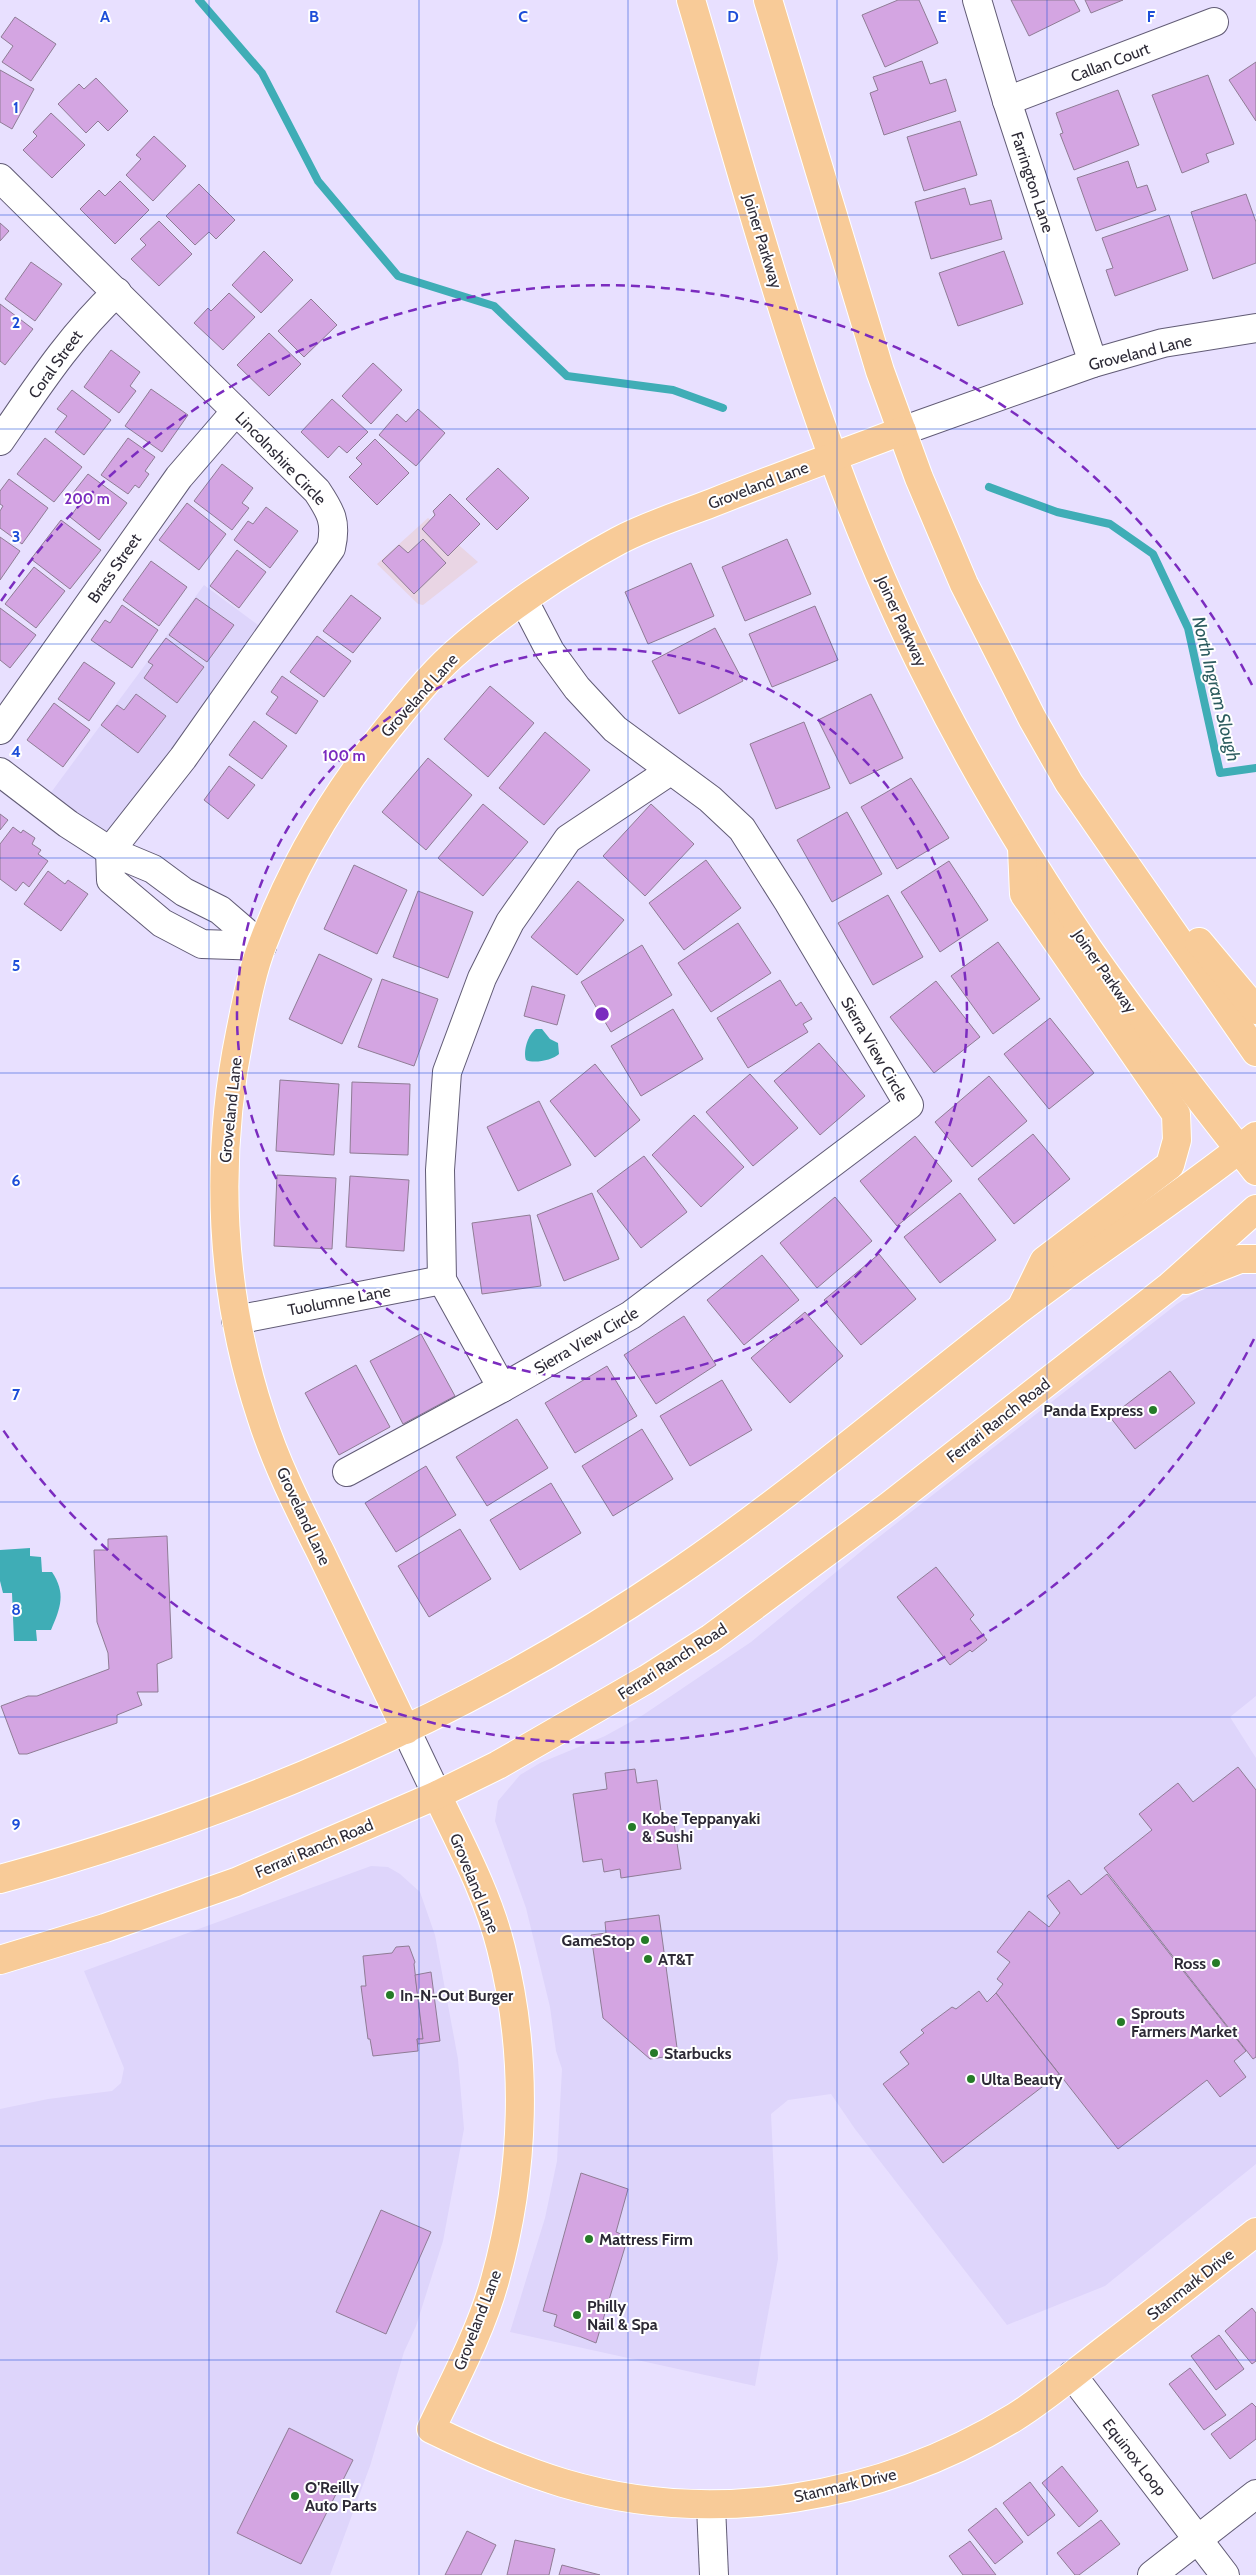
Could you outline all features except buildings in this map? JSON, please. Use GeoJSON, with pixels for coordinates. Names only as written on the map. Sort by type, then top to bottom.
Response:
{"type":"FeatureCollection","features":[{"type":"Feature","properties":{"kind":"main road","name":"Joiner Parkway"},"geometry":{"type":"LineString","coordinates":[[691,0],[744,179],[831,457],[892,601],[927,677],[1022,845],[1089,949],[1145,1028],[1248,1143],[1256,1171]]}},
{"type":"Feature","properties":{"kind":"main road"},"geometry":{"type":"LineString","coordinates":[[768,0],[880,371],[902,431],[964,584],[1032,718],[1080,800],[1256,1052]]}},
{"type":"Feature","properties":{"kind":"main road","name":"Groveland Lane"},"geometry":{"type":"LineString","coordinates":[[406,1730],[284,1478],[260,1414],[236,1320],[226,1258],[222,1193],[225,1135],[231,1074],[244,1013],[262,946],[284,895],[318,827],[360,762],[401,712],[450,658],[524,601],[587,560],[642,530],[902,431]]}},
{"type":"Feature","properties":{"kind":"main road"},"geometry":{"type":"LineString","coordinates":[[1080,800],[1256,1010]]}},
{"type":"Feature","properties":{"kind":"main road"},"geometry":{"type":"LineString","coordinates":[[1021,1308],[1044,1261],[1170,1165],[1177,1140],[1176,1114],[1024,894],[1022,845]]}},
{"type":"Feature","properties":{"kind":"main road"},"geometry":{"type":"LineString","coordinates":[[0,1879],[80,1857],[209,1812],[347,1757],[406,1730],[545,1655],[672,1577],[755,1517],[1021,1308],[1200,1180],[1248,1143]]}},
{"type":"Feature","properties":{"kind":"main road","name":"Ferrari Ranch Road"},"geometry":{"type":"LineString","coordinates":[[0,1960],[105,1928],[236,1882],[437,1795],[580,1719],[712,1638],[889,1506],[1170,1286],[1256,1209]]}},
{"type":"Feature","properties":{"kind":"main road"},"geometry":{"type":"LineString","coordinates":[[1170,1286],[1240,1259],[1256,1259]]}},
{"type":"Feature","properties":{"kind":"main road","name":"Groveland Lane"},"geometry":{"type":"LineString","coordinates":[[431,2429],[464,2358],[495,2281],[509,2218],[522,2106],[512,2000],[501,1947],[482,1893],[437,1795]]}},
{"type":"Feature","properties":{"kind":"main road","name":"Stanmark Drive"},"geometry":{"type":"LineString","coordinates":[[431,2429],[485,2455],[565,2484],[654,2501],[711,2506],[820,2494],[873,2481],[916,2466],[969,2443],[1016,2416],[1072,2375],[1256,2232]]}},
{"type":"Feature","properties":{"kind":"street","name":"Farrington Lane"},"geometry":{"type":"LineString","coordinates":[[976,0],[1093,363]]}},
{"type":"Feature","properties":{"kind":"street","name":"Callan Court"},"geometry":{"type":"LineString","coordinates":[[1007,101],[1214,22]]}},
{"type":"Feature","properties":{"kind":"street","name":"Lincolnshire Circle"},"geometry":{"type":"LineString","coordinates":[[0,178],[317,491],[330,511],[335,530],[331,548],[183,758],[110,851]]}},
{"type":"Feature","properties":{"kind":"street","name":"Coral Street"},"geometry":{"type":"LineString","coordinates":[[0,441],[64,349],[91,317],[117,292]]}},
{"type":"Feature","properties":{"kind":"street","name":"Groveland Lane"},"geometry":{"type":"LineString","coordinates":[[902,431],[1093,363],[1163,343],[1256,328]]}},
{"type":"Feature","properties":{"kind":"street","name":"Brass Street"},"geometry":{"type":"LineString","coordinates":[[0,730],[178,477],[236,411]]}},
{"type":"Feature","properties":{"kind":"street"},"geometry":{"type":"LineString","coordinates":[[347,1472],[502,1388],[442,1280],[440,1170],[447,1072],[482,978],[510,922],[568,839],[670,771],[615,729],[577,688],[550,651],[524,601]]}},
{"type":"Feature","properties":{"kind":"street","name":"Sierra View Circle"},"geometry":{"type":"LineString","coordinates":[[502,1388],[631,1315],[909,1105],[790,903],[742,829],[710,799],[670,771]]}},
{"type":"Feature","properties":{"kind":"street"},"geometry":{"type":"LineString","coordinates":[[0,772],[68,824],[110,851],[153,868],[184,892],[220,910],[262,946]]}},
{"type":"Feature","properties":{"kind":"street"},"geometry":{"type":"LineString","coordinates":[[110,851],[111,880],[162,923],[202,944],[262,946]]}},
{"type":"Feature","properties":{"kind":"street","name":"Tuolumne Lane"},"geometry":{"type":"LineString","coordinates":[[236,1320],[442,1280]]}},
{"type":"Feature","properties":{"kind":"street","name":"Groveland Lane"},"geometry":{"type":"LineString","coordinates":[[406,1730],[437,1795]]}},
{"type":"Feature","properties":{"kind":"street","name":"Equinox Loop"},"geometry":{"type":"LineString","coordinates":[[1072,2375],[1225,2575]]}},
{"type":"Feature","properties":{"kind":"street"},"geometry":{"type":"LineString","coordinates":[[1152,2575],[1256,2494]]}},
{"type":"Feature","properties":{"kind":"street"},"geometry":{"type":"LineString","coordinates":[[711,2506],[714,2575]]}},
{"type":"Feature","properties":{"kind":"shaded area"},"geometry":{"type":"Polygon","coordinates":[[[428,518],[478,562],[423,605],[418,604],[377,564],[428,518]]]}},
{"type":"Feature","properties":{"kind":"shaded area"},"geometry":{"type":"Polygon","coordinates":[[[204,585],[273,636],[112,857],[41,806],[204,585]]]}},
{"type":"Feature","properties":{"kind":"shaded area"},"geometry":{"type":"Polygon","coordinates":[[[536,1029],[542,1029],[550,1039],[558,1043],[559,1054],[543,1061],[534,1062],[526,1060],[527,1043],[536,1029]]]}},
{"type":"Feature","properties":{"kind":"shaded area"},"geometry":{"type":"Polygon","coordinates":[[[1256,1269],[1256,1696],[1230,1717],[1256,1758],[1256,2164],[1105,2286],[1007,2325],[855,2129],[831,2094],[788,2100],[771,2114],[778,2259],[755,2386],[510,2332],[545,2218],[557,2161],[562,2069],[556,2051],[550,2007],[526,1908],[495,1821],[498,1801],[520,1775],[540,1763],[605,1736],[643,1715],[751,1642],[870,1544],[1177,1304],[1226,1274],[1256,1269]]]}},
{"type":"Feature","properties":{"kind":"shaded area"},"geometry":{"type":"Polygon","coordinates":[[[30,1548],[30,1556],[41,1557],[42,1572],[52,1572],[56,1580],[60,1594],[59,1607],[51,1630],[36,1630],[37,1641],[14,1641],[12,1593],[3,1593],[0,1581],[0,1550],[30,1548]]]}},
{"type":"Feature","properties":{"kind":"shaded area"},"geometry":{"type":"Polygon","coordinates":[[[371,1866],[388,1867],[400,1874],[420,1892],[435,1935],[458,2059],[464,2129],[443,2241],[416,2326],[404,2352],[370,2466],[330,2575],[0,2575],[0,2109],[48,2099],[112,2091],[121,2083],[124,2068],[84,1971],[371,1866]]]}},
{"type":"Feature","properties":{"kind":"waterway","name":"North Ingram Slough"},"geometry":{"type":"LineString","coordinates":[[199,0],[262,73],[318,181],[398,276],[494,306],[567,376],[673,390],[723,408]]}},
{"type":"Feature","properties":{"kind":"waterway","name":"North Ingram Slough"},"geometry":{"type":"LineString","coordinates":[[989,487],[1057,512],[1110,524],[1153,554],[1188,628],[1220,773],[1256,768]]}},
{"type":"Feature","properties":{"kind":"place","name":"Panda Express"},"geometry":{"type":"Point","coordinates":[1153,1410]}},
{"type":"Feature","properties":{"kind":"place","name":"Kobe Teppanyaki & Sushi"},"geometry":{"type":"Point","coordinates":[632,1827]}},
{"type":"Feature","properties":{"kind":"place","name":"GameStop"},"geometry":{"type":"Point","coordinates":[645,1940]}},
{"type":"Feature","properties":{"kind":"place","name":"AT&T"},"geometry":{"type":"Point","coordinates":[648,1959]}},
{"type":"Feature","properties":{"kind":"place","name":"Ross"},"geometry":{"type":"Point","coordinates":[1216,1963]}},
{"type":"Feature","properties":{"kind":"place","name":"In-N-Out Burger"},"geometry":{"type":"Point","coordinates":[390,1995]}},
{"type":"Feature","properties":{"kind":"place","name":"Sprouts Farmers Market"},"geometry":{"type":"Point","coordinates":[1121,2022]}},
{"type":"Feature","properties":{"kind":"place","name":"Starbucks"},"geometry":{"type":"Point","coordinates":[654,2053]}},
{"type":"Feature","properties":{"kind":"place","name":"Ulta Beauty"},"geometry":{"type":"Point","coordinates":[971,2079]}},
{"type":"Feature","properties":{"kind":"place","name":"Mattress Firm"},"geometry":{"type":"Point","coordinates":[589,2239]}},
{"type":"Feature","properties":{"kind":"place","name":"Philly Nail & Spa"},"geometry":{"type":"Point","coordinates":[577,2315]}},
{"type":"Feature","properties":{"kind":"place","name":"O'Reilly Auto Parts"},"geometry":{"type":"Point","coordinates":[295,2496]}}]}
